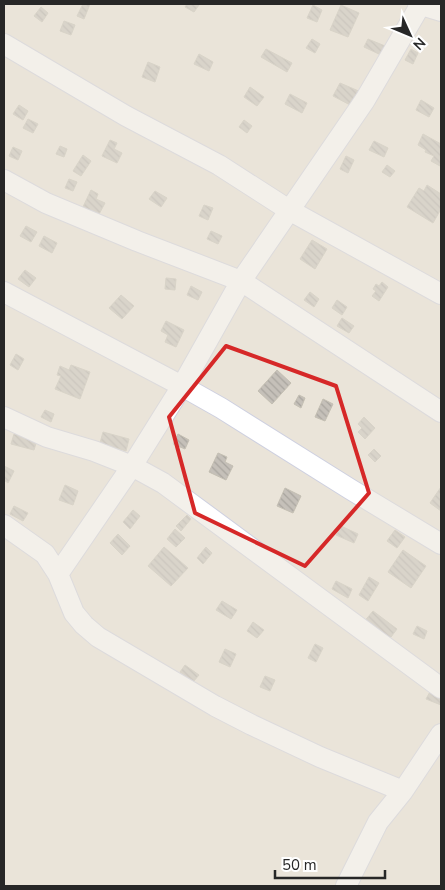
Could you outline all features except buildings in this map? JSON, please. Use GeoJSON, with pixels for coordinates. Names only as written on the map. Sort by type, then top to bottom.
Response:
{"type":"FeatureCollection","features":[{"type":"Feature","properties":{"kind":"street"},"geometry":{"type":"LineString","coordinates":[[58,574],[132,466],[182,386],[240,281],[365,100],[420,4],[441,11]]}},
{"type":"Feature","properties":{"kind":"street"},"geometry":{"type":"LineString","coordinates":[[4,44],[126,116],[219,165],[289,210],[441,294]]}},
{"type":"Feature","properties":{"kind":"street"},"geometry":{"type":"LineString","coordinates":[[4,180],[46,203],[240,281],[441,412]]}},
{"type":"Feature","properties":{"kind":"street"},"geometry":{"type":"LineString","coordinates":[[4,292],[222,408],[350,490],[441,544]]}},
{"type":"Feature","properties":{"kind":"street"},"geometry":{"type":"LineString","coordinates":[[4,417],[47,437],[132,466],[163,483],[441,688]]}},
{"type":"Feature","properties":{"kind":"street"},"geometry":{"type":"LineString","coordinates":[[4,525],[45,554],[58,574],[74,613],[98,637],[215,706],[252,725],[320,757],[403,791]]}},
{"type":"Feature","properties":{"kind":"street"},"geometry":{"type":"LineString","coordinates":[[346,886],[378,822],[403,791],[441,734]]}},
{"type":"Feature","properties":{"kind":"highlighted area"},"geometry":{"type":"Polygon","coordinates":[[[226,346],[336,386],[369,493],[305,566],[195,513],[169,417],[226,346]]]}}]}
